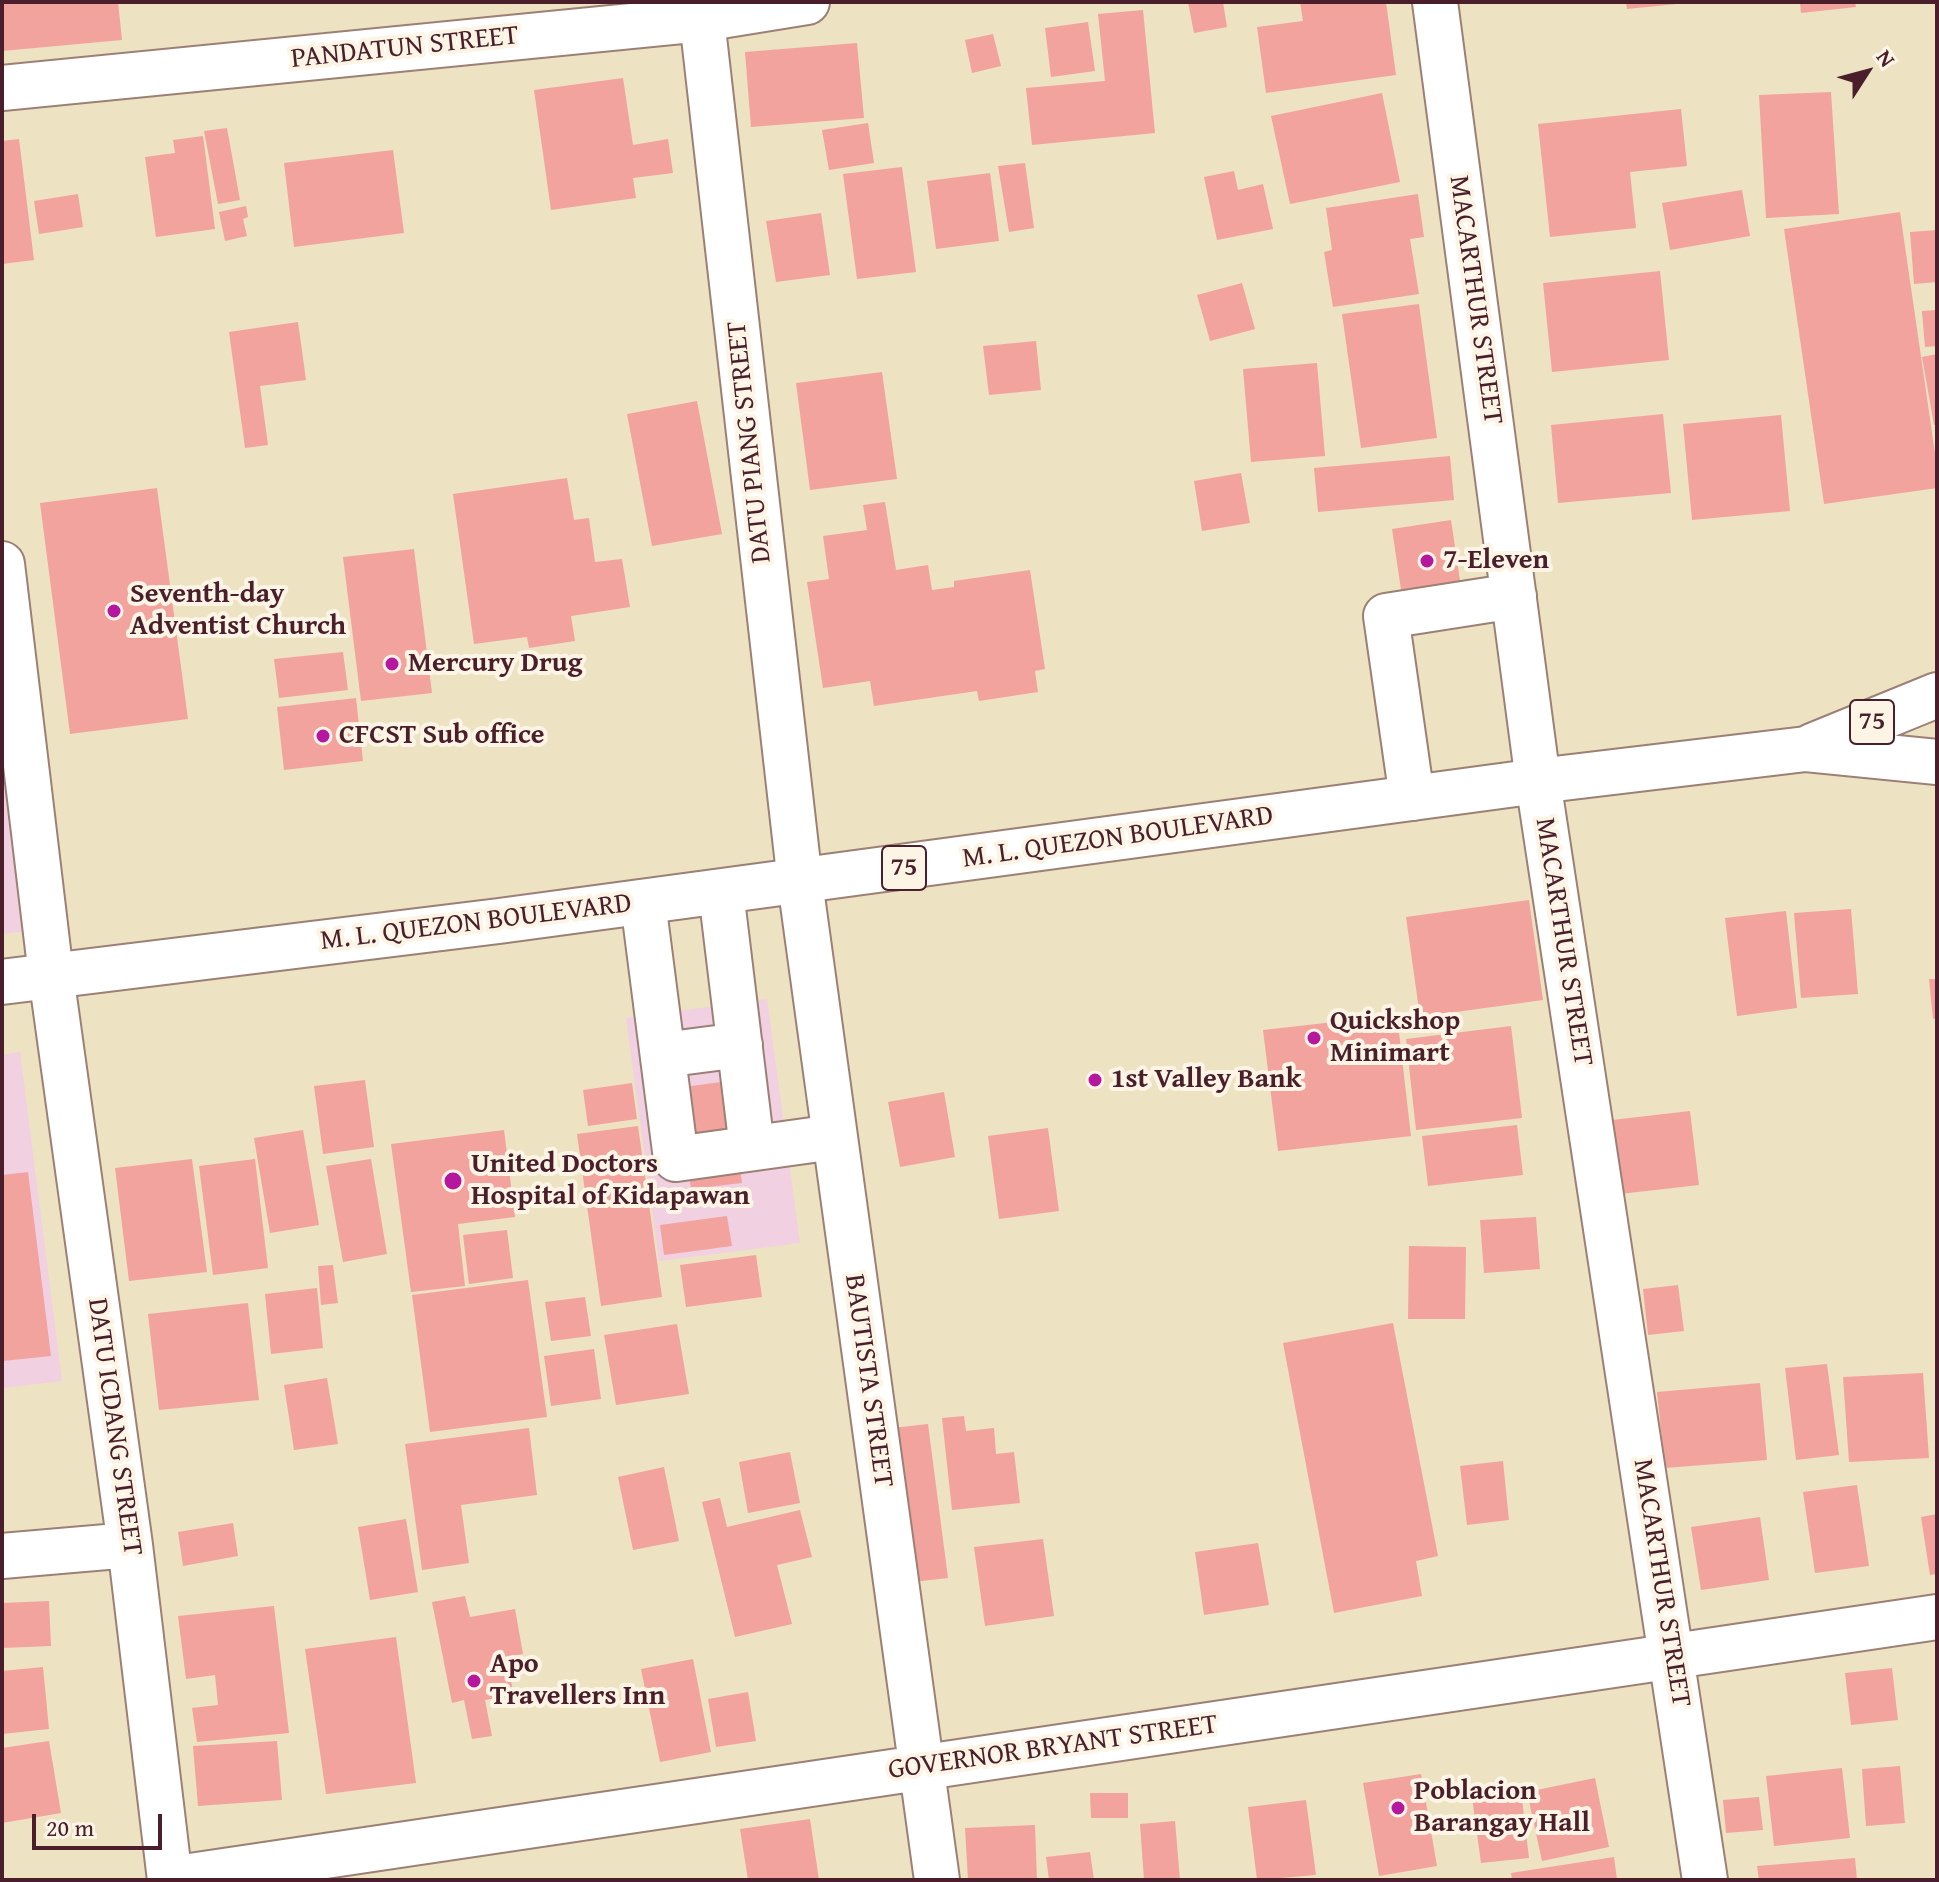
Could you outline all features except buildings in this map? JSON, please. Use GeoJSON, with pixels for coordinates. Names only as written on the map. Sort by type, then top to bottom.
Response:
{"type":"FeatureCollection","features":[{"type":"Feature","properties":{"kind":"main road","name":"PANDATUN STREET"},"geometry":{"type":"LineString","coordinates":[[2,88],[807,2]]}},
{"type":"Feature","properties":{"kind":"main road","name":"MACARTHUR STREET"},"geometry":{"type":"LineString","coordinates":[[1435,2],[1538,781],[1705,1880]]}},
{"type":"Feature","properties":{"kind":"main road","name":"DATU PIANG STREET"},"geometry":{"type":"LineString","coordinates":[[701,11],[800,882]]}},
{"type":"Feature","properties":{"kind":"main road","name":"DATU ICDANG STREET"},"geometry":{"type":"LineString","coordinates":[[2,564],[16,782],[51,975],[130,1545],[170,1879]]}},
{"type":"Feature","properties":{"kind":"main road"},"geometry":{"type":"LineString","coordinates":[[1412,798],[1386,616],[1514,596]]}},
{"type":"Feature","properties":{"kind":"main road","name":"M. L. QUEZON BOULEVARD"},"geometry":{"type":"LineString","coordinates":[[1806,749],[1937,695]]}},
{"type":"Feature","properties":{"kind":"main road","name":"M. L. QUEZON BOULEVARD"},"geometry":{"type":"LineString","coordinates":[[2,982],[800,882],[1538,781],[1806,749],[1937,762]]}},
{"type":"Feature","properties":{"kind":"main road","name":"BAUTISTA STREET"},"geometry":{"type":"LineString","coordinates":[[800,882],[937,1880]]}},
{"type":"Feature","properties":{"kind":"main road"},"geometry":{"type":"LineString","coordinates":[[721,892],[752,1148]]}},
{"type":"Feature","properties":{"kind":"main road"},"geometry":{"type":"LineString","coordinates":[[643,902],[676,1159],[834,1137]]}},
{"type":"Feature","properties":{"kind":"main road"},"geometry":{"type":"LineString","coordinates":[[663,1055],[740,1045]]}},
{"type":"Feature","properties":{"kind":"main road"},"geometry":{"type":"LineString","coordinates":[[2,1556],[130,1545]]}},
{"type":"Feature","properties":{"kind":"main road","name":"GOVERNOR BRYANT STREET"},"geometry":{"type":"LineString","coordinates":[[170,1879],[1937,1617]]}},
{"type":"Feature","properties":{"kind":"shaded area"},"geometry":{"type":"Polygon","coordinates":[[[2,652],[38,930],[2,934],[2,652]]]}},
{"type":"Feature","properties":{"kind":"shaded area"},"geometry":{"type":"Polygon","coordinates":[[[767,999],[800,1243],[659,1261],[626,1018],[767,999]]]}},
{"type":"Feature","properties":{"kind":"shaded area"},"geometry":{"type":"Polygon","coordinates":[[[20,1052],[62,1381],[2,1388],[2,1055],[20,1052]]]}},
{"type":"Feature","properties":{"kind":"place","name":"7-Eleven"},"geometry":{"type":"Point","coordinates":[1427,561]}},
{"type":"Feature","properties":{"kind":"place","name":"Seventh-day Adventist Church"},"geometry":{"type":"Point","coordinates":[114,611]}},
{"type":"Feature","properties":{"kind":"place","name":"Mercury Drug"},"geometry":{"type":"Point","coordinates":[392,664]}},
{"type":"Feature","properties":{"kind":"place","name":"CFCST Sub office"},"geometry":{"type":"Point","coordinates":[323,736]}},
{"type":"Feature","properties":{"kind":"place","name":"Quickshop Minimart"},"geometry":{"type":"Point","coordinates":[1314,1038]}},
{"type":"Feature","properties":{"kind":"place","name":"1st Valley Bank"},"geometry":{"type":"Point","coordinates":[1095,1080]}},
{"type":"Feature","properties":{"kind":"place","name":"United Doctors Hospital of Kidapawan"},"geometry":{"type":"Point","coordinates":[453,1181]}},
{"type":"Feature","properties":{"kind":"place","name":"Apo Travellers Inn"},"geometry":{"type":"Point","coordinates":[474,1681]}},
{"type":"Feature","properties":{"kind":"place","name":"Poblacion Barangay Hall"},"geometry":{"type":"Point","coordinates":[1398,1808]}}]}
